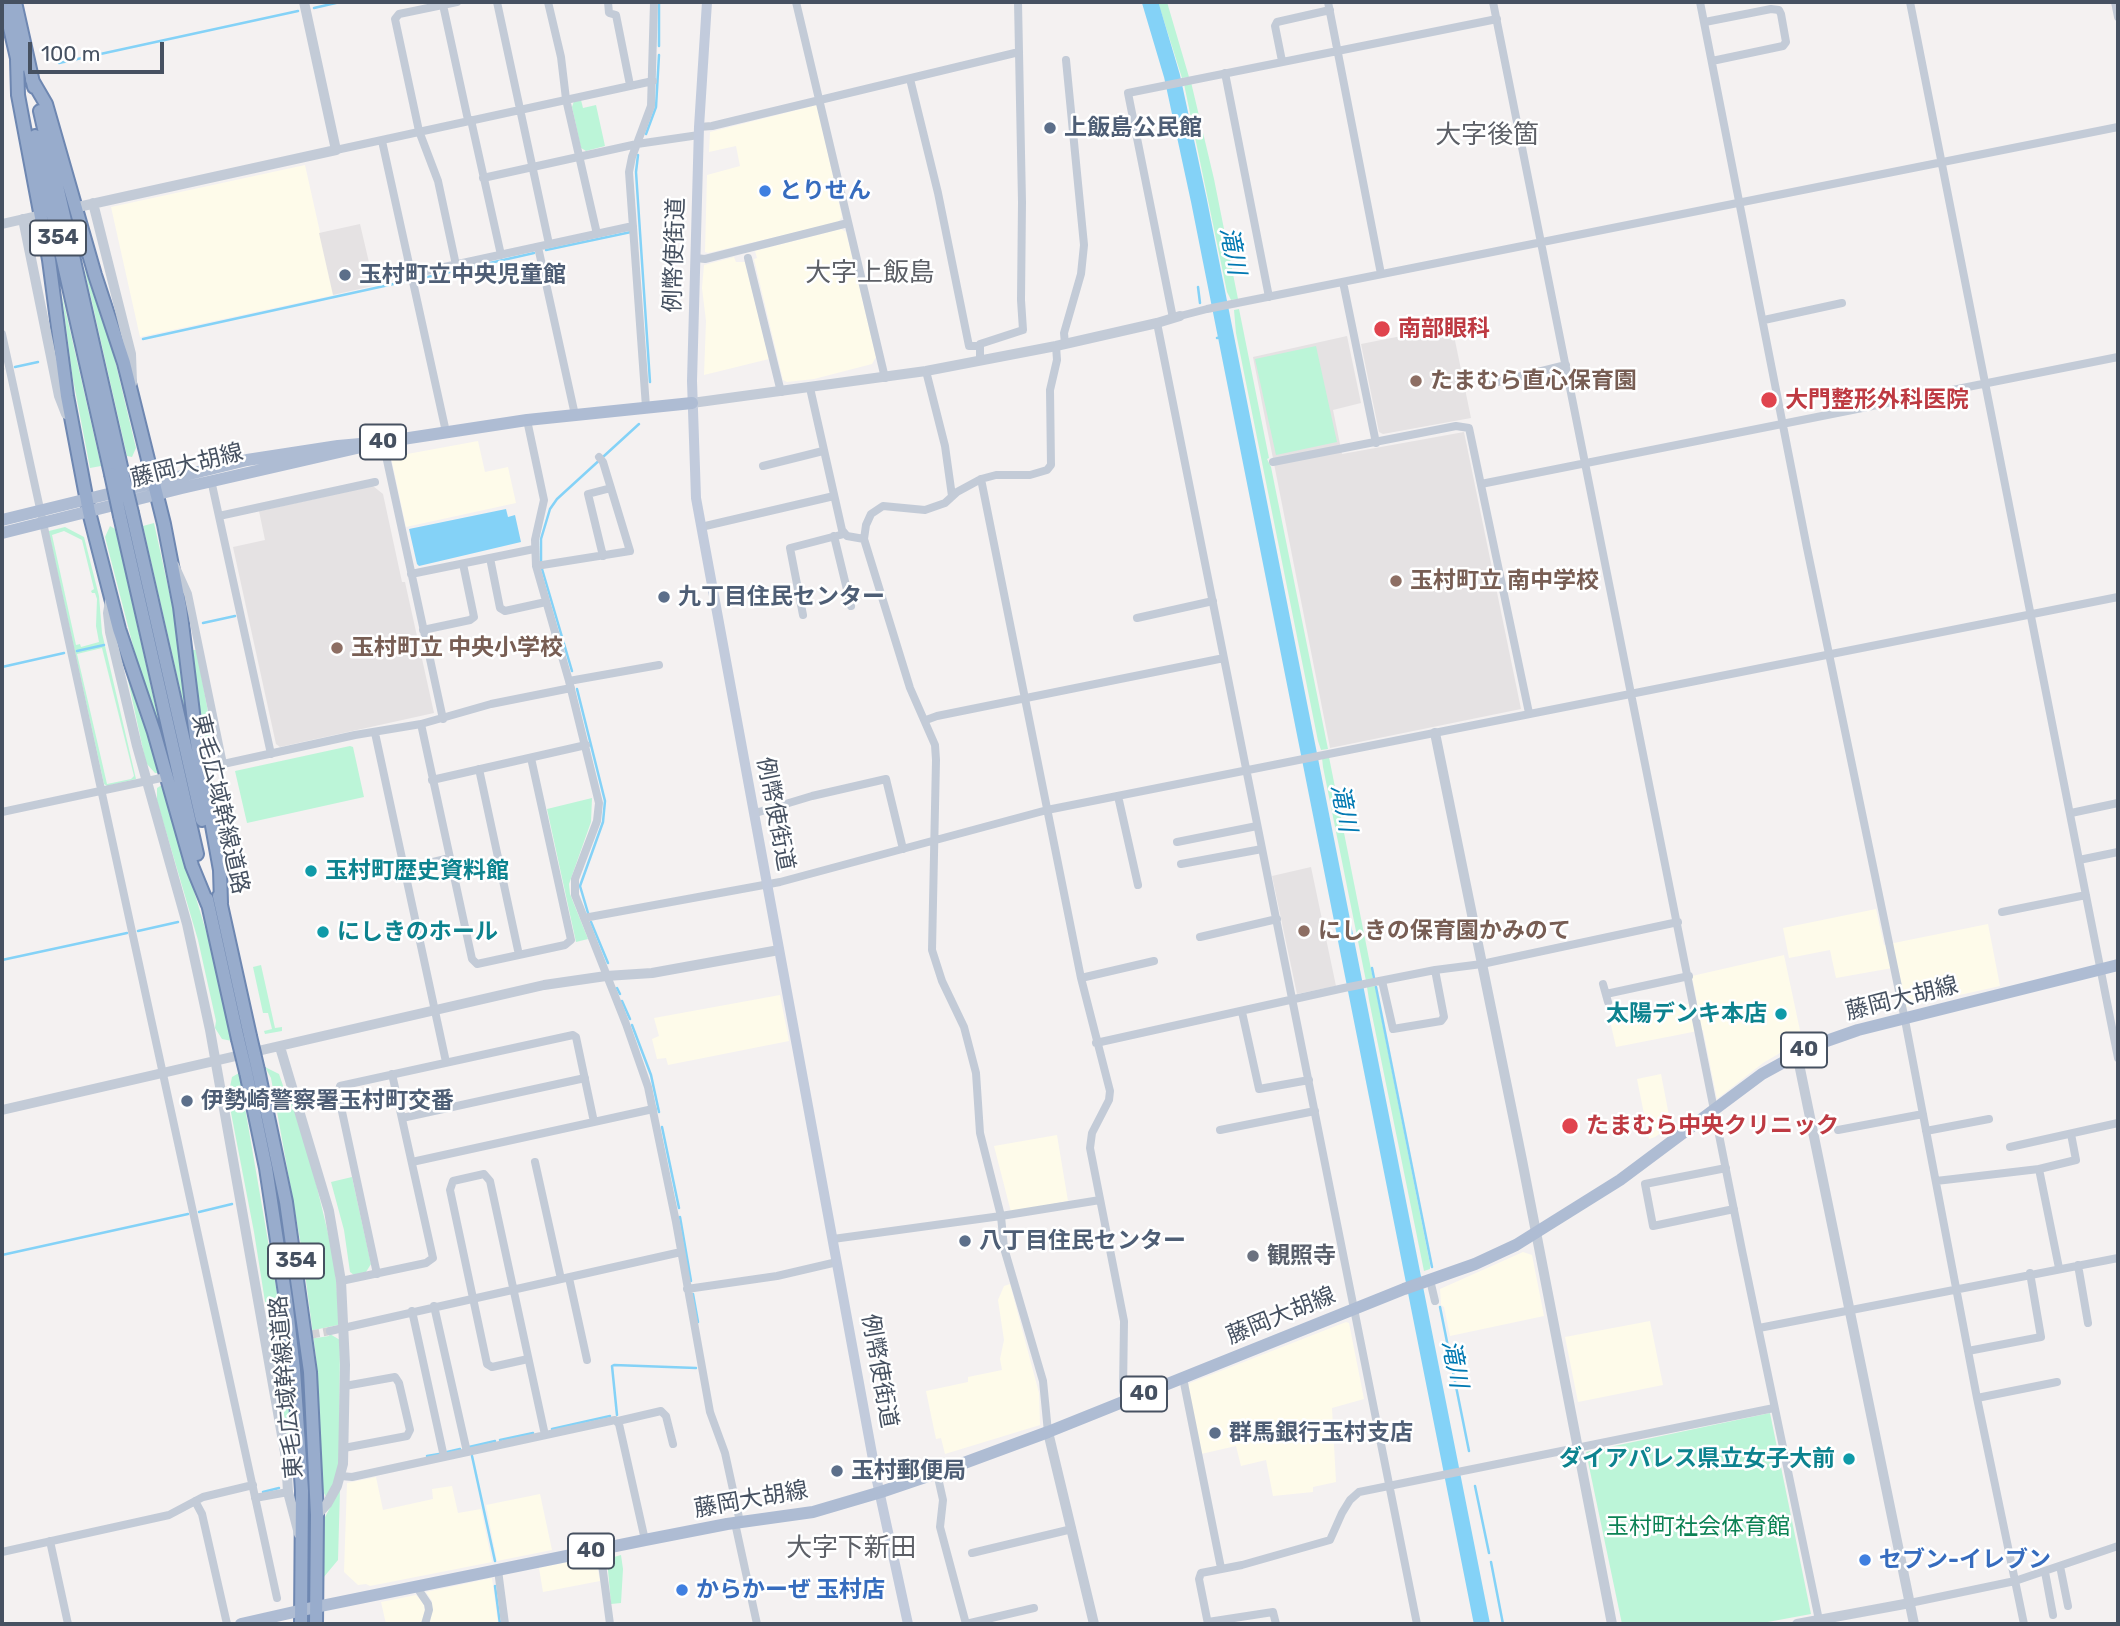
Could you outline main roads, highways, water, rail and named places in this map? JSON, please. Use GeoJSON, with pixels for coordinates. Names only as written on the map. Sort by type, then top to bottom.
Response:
{"type":"FeatureCollection","features":[{"type":"Feature","properties":{"kind":"highway","name":"東毛広域幹線道路"},"geometry":{"type":"LineString","coordinates":[[4,2],[126,515],[244,1037],[286,1202],[310,1372],[317,1515],[316,1624]]}},
{"type":"Feature","properties":{"kind":"highway","name":"東毛広域幹線道路"},"geometry":{"type":"LineString","coordinates":[[15,2],[116,473]]}},
{"type":"Feature","properties":{"kind":"highway","name":"354"},"geometry":{"type":"LineString","coordinates":[[18,60],[18,95],[49,260],[72,423],[119,629],[154,732],[192,866],[215,904]]}},
{"type":"Feature","properties":{"kind":"highway","name":"354"},"geometry":{"type":"LineString","coordinates":[[32,80],[46,104],[94,275],[117,340],[172,560],[196,737],[220,870],[215,904]]}},
{"type":"Feature","properties":{"kind":"highway","name":"東毛広域幹線道路"},"geometry":{"type":"LineString","coordinates":[[252,1071],[288,1312],[299,1434],[302,1624]]}},
{"type":"Feature","properties":{"kind":"main road","name":"例幣使街道"},"geometry":{"type":"LineString","coordinates":[[707,2],[695,258],[692,403],[695,486],[837,1262],[908,1624]]}},
{"type":"Feature","properties":{"kind":"main road","name":"藤岡大胡線"},"geometry":{"type":"LineString","coordinates":[[2,520],[42,517],[89,500],[154,493],[210,474],[296,452],[575,415],[692,403]]}},
{"type":"Feature","properties":{"kind":"main road","name":"藤岡大胡線"},"geometry":{"type":"LineString","coordinates":[[210,474],[317,457],[383,442]]}},
{"type":"Feature","properties":{"kind":"main road","name":"藤岡大胡線"},"geometry":{"type":"LineString","coordinates":[[89,500],[154,493]]}},
{"type":"Feature","properties":{"kind":"main road"},"geometry":{"type":"LineString","coordinates":[[2,531],[42,517]]}},
{"type":"Feature","properties":{"kind":"main road","name":"藤岡大胡線"},"geometry":{"type":"LineString","coordinates":[[242,1624],[645,1540],[813,1512],[937,1473],[1492,1257],[1535,1234],[1620,1180],[1762,1074],[1797,1054],[1841,1035],[2118,965]]}},
{"type":"Feature","properties":{"kind":"water"},"geometry":{"type":"Polygon","coordinates":[[[506,509],[508,517],[515,515],[521,542],[419,566],[417,564],[409,529],[506,509]]]}},
{"type":"Feature","properties":{"kind":"waterway"},"geometry":{"type":"LineString","coordinates":[[314,8],[340,2]]}},
{"type":"Feature","properties":{"kind":"waterway"},"geometry":{"type":"LineString","coordinates":[[659,2],[659,46]]}},
{"type":"Feature","properties":{"kind":"waterway","name":"滝川"},"geometry":{"type":"LineString","coordinates":[[1150,2],[1172,76],[1199,201],[1482,1624]]}},
{"type":"Feature","properties":{"kind":"waterway"},"geometry":{"type":"LineString","coordinates":[[59,63],[298,11]]}},
{"type":"Feature","properties":{"kind":"waterway"},"geometry":{"type":"LineString","coordinates":[[646,134],[656,107],[659,55]]}},
{"type":"Feature","properties":{"kind":"waterway"},"geometry":{"type":"LineString","coordinates":[[638,155],[636,172],[650,382]]}},
{"type":"Feature","properties":{"kind":"waterway"},"geometry":{"type":"LineString","coordinates":[[546,250],[631,232]]}},
{"type":"Feature","properties":{"kind":"waterway"},"geometry":{"type":"LineString","coordinates":[[419,279],[534,253]]}},
{"type":"Feature","properties":{"kind":"waterway"},"geometry":{"type":"LineString","coordinates":[[143,339],[407,281]]}},
{"type":"Feature","properties":{"kind":"waterway"},"geometry":{"type":"LineString","coordinates":[[1198,287],[1200,303]]}},
{"type":"Feature","properties":{"kind":"waterway"},"geometry":{"type":"LineString","coordinates":[[1217,338],[1226,336]]}},
{"type":"Feature","properties":{"kind":"waterway"},"geometry":{"type":"LineString","coordinates":[[15,367],[38,362]]}},
{"type":"Feature","properties":{"kind":"waterway"},"geometry":{"type":"LineString","coordinates":[[541,563],[541,539],[550,509],[557,499],[639,424]]}},
{"type":"Feature","properties":{"kind":"waterway"},"geometry":{"type":"LineString","coordinates":[[542,569],[572,671]]}},
{"type":"Feature","properties":{"kind":"waterway"},"geometry":{"type":"LineString","coordinates":[[203,623],[235,616]]}},
{"type":"Feature","properties":{"kind":"waterway"},"geometry":{"type":"LineString","coordinates":[[77,651],[104,645]]}},
{"type":"Feature","properties":{"kind":"waterway"},"geometry":{"type":"LineString","coordinates":[[2,667],[64,653]]}},
{"type":"Feature","properties":{"kind":"waterway"},"geometry":{"type":"LineString","coordinates":[[577,689],[605,801],[603,822],[580,886],[588,913]]}},
{"type":"Feature","properties":{"kind":"waterway"},"geometry":{"type":"LineString","coordinates":[[138,931],[178,922]]}},
{"type":"Feature","properties":{"kind":"waterway"},"geometry":{"type":"LineString","coordinates":[[591,922],[608,963]]}},
{"type":"Feature","properties":{"kind":"waterway"},"geometry":{"type":"LineString","coordinates":[[2,960],[127,933]]}},
{"type":"Feature","properties":{"kind":"waterway"},"geometry":{"type":"LineString","coordinates":[[1372,968],[1374,978]]}},
{"type":"Feature","properties":{"kind":"waterway"},"geometry":{"type":"LineString","coordinates":[[1376,987],[1432,1267]]}},
{"type":"Feature","properties":{"kind":"waterway"},"geometry":{"type":"LineString","coordinates":[[617,988],[620,994]]}},
{"type":"Feature","properties":{"kind":"waterway"},"geometry":{"type":"LineString","coordinates":[[622,1001],[630,1019]]}},
{"type":"Feature","properties":{"kind":"waterway"},"geometry":{"type":"LineString","coordinates":[[632,1025],[651,1075],[659,1112]]}},
{"type":"Feature","properties":{"kind":"waterway"},"geometry":{"type":"LineString","coordinates":[[662,1127],[679,1208]]}},
{"type":"Feature","properties":{"kind":"waterway"},"geometry":{"type":"LineString","coordinates":[[199,1212],[232,1204]]}},
{"type":"Feature","properties":{"kind":"waterway"},"geometry":{"type":"LineString","coordinates":[[2,1255],[188,1214]]}},
{"type":"Feature","properties":{"kind":"waterway"},"geometry":{"type":"LineString","coordinates":[[680,1217],[691,1281]]}},
{"type":"Feature","properties":{"kind":"waterway"},"geometry":{"type":"LineString","coordinates":[[693,1294],[698,1322]]}},
{"type":"Feature","properties":{"kind":"waterway"},"geometry":{"type":"LineString","coordinates":[[1440,1307],[1469,1451]]}},
{"type":"Feature","properties":{"kind":"waterway"},"geometry":{"type":"LineString","coordinates":[[617,1415],[612,1366],[696,1368]]}},
{"type":"Feature","properties":{"kind":"waterway"},"geometry":{"type":"LineString","coordinates":[[552,1429],[610,1416]]}},
{"type":"Feature","properties":{"kind":"waterway"},"geometry":{"type":"LineString","coordinates":[[500,1440],[533,1433]]}},
{"type":"Feature","properties":{"kind":"waterway"},"geometry":{"type":"LineString","coordinates":[[469,1447],[495,1441]]}},
{"type":"Feature","properties":{"kind":"waterway"},"geometry":{"type":"LineString","coordinates":[[447,1452],[460,1449]]}},
{"type":"Feature","properties":{"kind":"waterway"},"geometry":{"type":"LineString","coordinates":[[427,1456],[439,1454]]}},
{"type":"Feature","properties":{"kind":"waterway"},"geometry":{"type":"LineString","coordinates":[[472,1456],[495,1561]]}},
{"type":"Feature","properties":{"kind":"waterway"},"geometry":{"type":"LineString","coordinates":[[1475,1486],[1489,1553]]}},
{"type":"Feature","properties":{"kind":"waterway"},"geometry":{"type":"LineString","coordinates":[[263,1492],[279,1488]]}},
{"type":"Feature","properties":{"kind":"waterway"},"geometry":{"type":"LineString","coordinates":[[1491,1562],[1503,1624]]}},
{"type":"Feature","properties":{"kind":"waterway"},"geometry":{"type":"LineString","coordinates":[[495,1586],[500,1624]]}},
{"type":"Feature","properties":{"kind":"tunnel"},"geometry":{"type":"LineString","coordinates":[[288,1339],[330,1331]]}},
{"type":"Feature","properties":{"kind":"place","name":"上飯島公民館"},"geometry":{"type":"Point","coordinates":[1050,128]}},
{"type":"Feature","properties":{"kind":"place","name":"とりせん"},"geometry":{"type":"Point","coordinates":[765,191]}},
{"type":"Feature","properties":{"kind":"place","name":"玉村町立中央児童館"},"geometry":{"type":"Point","coordinates":[345,275]}},
{"type":"Feature","properties":{"kind":"place","name":"南部眼科"},"geometry":{"type":"Point","coordinates":[1382,329]}},
{"type":"Feature","properties":{"kind":"place","name":"たまむら直心保育園"},"geometry":{"type":"Point","coordinates":[1416,381]}},
{"type":"Feature","properties":{"kind":"place","name":"大門整形外科医院"},"geometry":{"type":"Point","coordinates":[1769,400]}},
{"type":"Feature","properties":{"kind":"place","name":"玉村町立 南中学校"},"geometry":{"type":"Point","coordinates":[1396,581]}},
{"type":"Feature","properties":{"kind":"place","name":"九丁目住民センター"},"geometry":{"type":"Point","coordinates":[664,597]}},
{"type":"Feature","properties":{"kind":"place","name":"玉村町立 中央小学校"},"geometry":{"type":"Point","coordinates":[337,648]}},
{"type":"Feature","properties":{"kind":"place","name":"玉村町歴史資料館"},"geometry":{"type":"Point","coordinates":[311,871]}},
{"type":"Feature","properties":{"kind":"place","name":"にしきの保育園かみのて"},"geometry":{"type":"Point","coordinates":[1304,931]}},
{"type":"Feature","properties":{"kind":"place","name":"にしきのホール"},"geometry":{"type":"Point","coordinates":[323,932]}},
{"type":"Feature","properties":{"kind":"place","name":"太陽デンキ本店"},"geometry":{"type":"Point","coordinates":[1781,1014]}},
{"type":"Feature","properties":{"kind":"place","name":"伊勢崎警察署玉村町交番"},"geometry":{"type":"Point","coordinates":[187,1101]}},
{"type":"Feature","properties":{"kind":"place","name":"たまむら中央クリニック"},"geometry":{"type":"Point","coordinates":[1570,1126]}},
{"type":"Feature","properties":{"kind":"place","name":"八丁目住民センター"},"geometry":{"type":"Point","coordinates":[965,1241]}},
{"type":"Feature","properties":{"kind":"place","name":"観照寺"},"geometry":{"type":"Point","coordinates":[1253,1256]}},
{"type":"Feature","properties":{"kind":"place","name":"群馬銀行玉村支店"},"geometry":{"type":"Point","coordinates":[1215,1433]}},
{"type":"Feature","properties":{"kind":"place","name":"ダイアパレス県立女子大前"},"geometry":{"type":"Point","coordinates":[1849,1459]}},
{"type":"Feature","properties":{"kind":"place","name":"玉村郵便局"},"geometry":{"type":"Point","coordinates":[837,1471]}},
{"type":"Feature","properties":{"kind":"place","name":"セブン-イレブン"},"geometry":{"type":"Point","coordinates":[1865,1560]}},
{"type":"Feature","properties":{"kind":"place","name":"からかーぜ 玉村店"},"geometry":{"type":"Point","coordinates":[682,1590]}},
{"type":"Feature","properties":{"kind":"district","name":"大字後箇"},"geometry":{"type":"Point","coordinates":[1487,135]}},
{"type":"Feature","properties":{"kind":"district","name":"大字上飯島"},"geometry":{"type":"Point","coordinates":[870,273]}},
{"type":"Feature","properties":{"kind":"district","name":"大字下新田"},"geometry":{"type":"Point","coordinates":[851,1548]}},
{"type":"Feature","properties":{"kind":"park label","name":"玉村町社会体育館"},"geometry":{"type":"Point","coordinates":[1698,1527]}}]}
